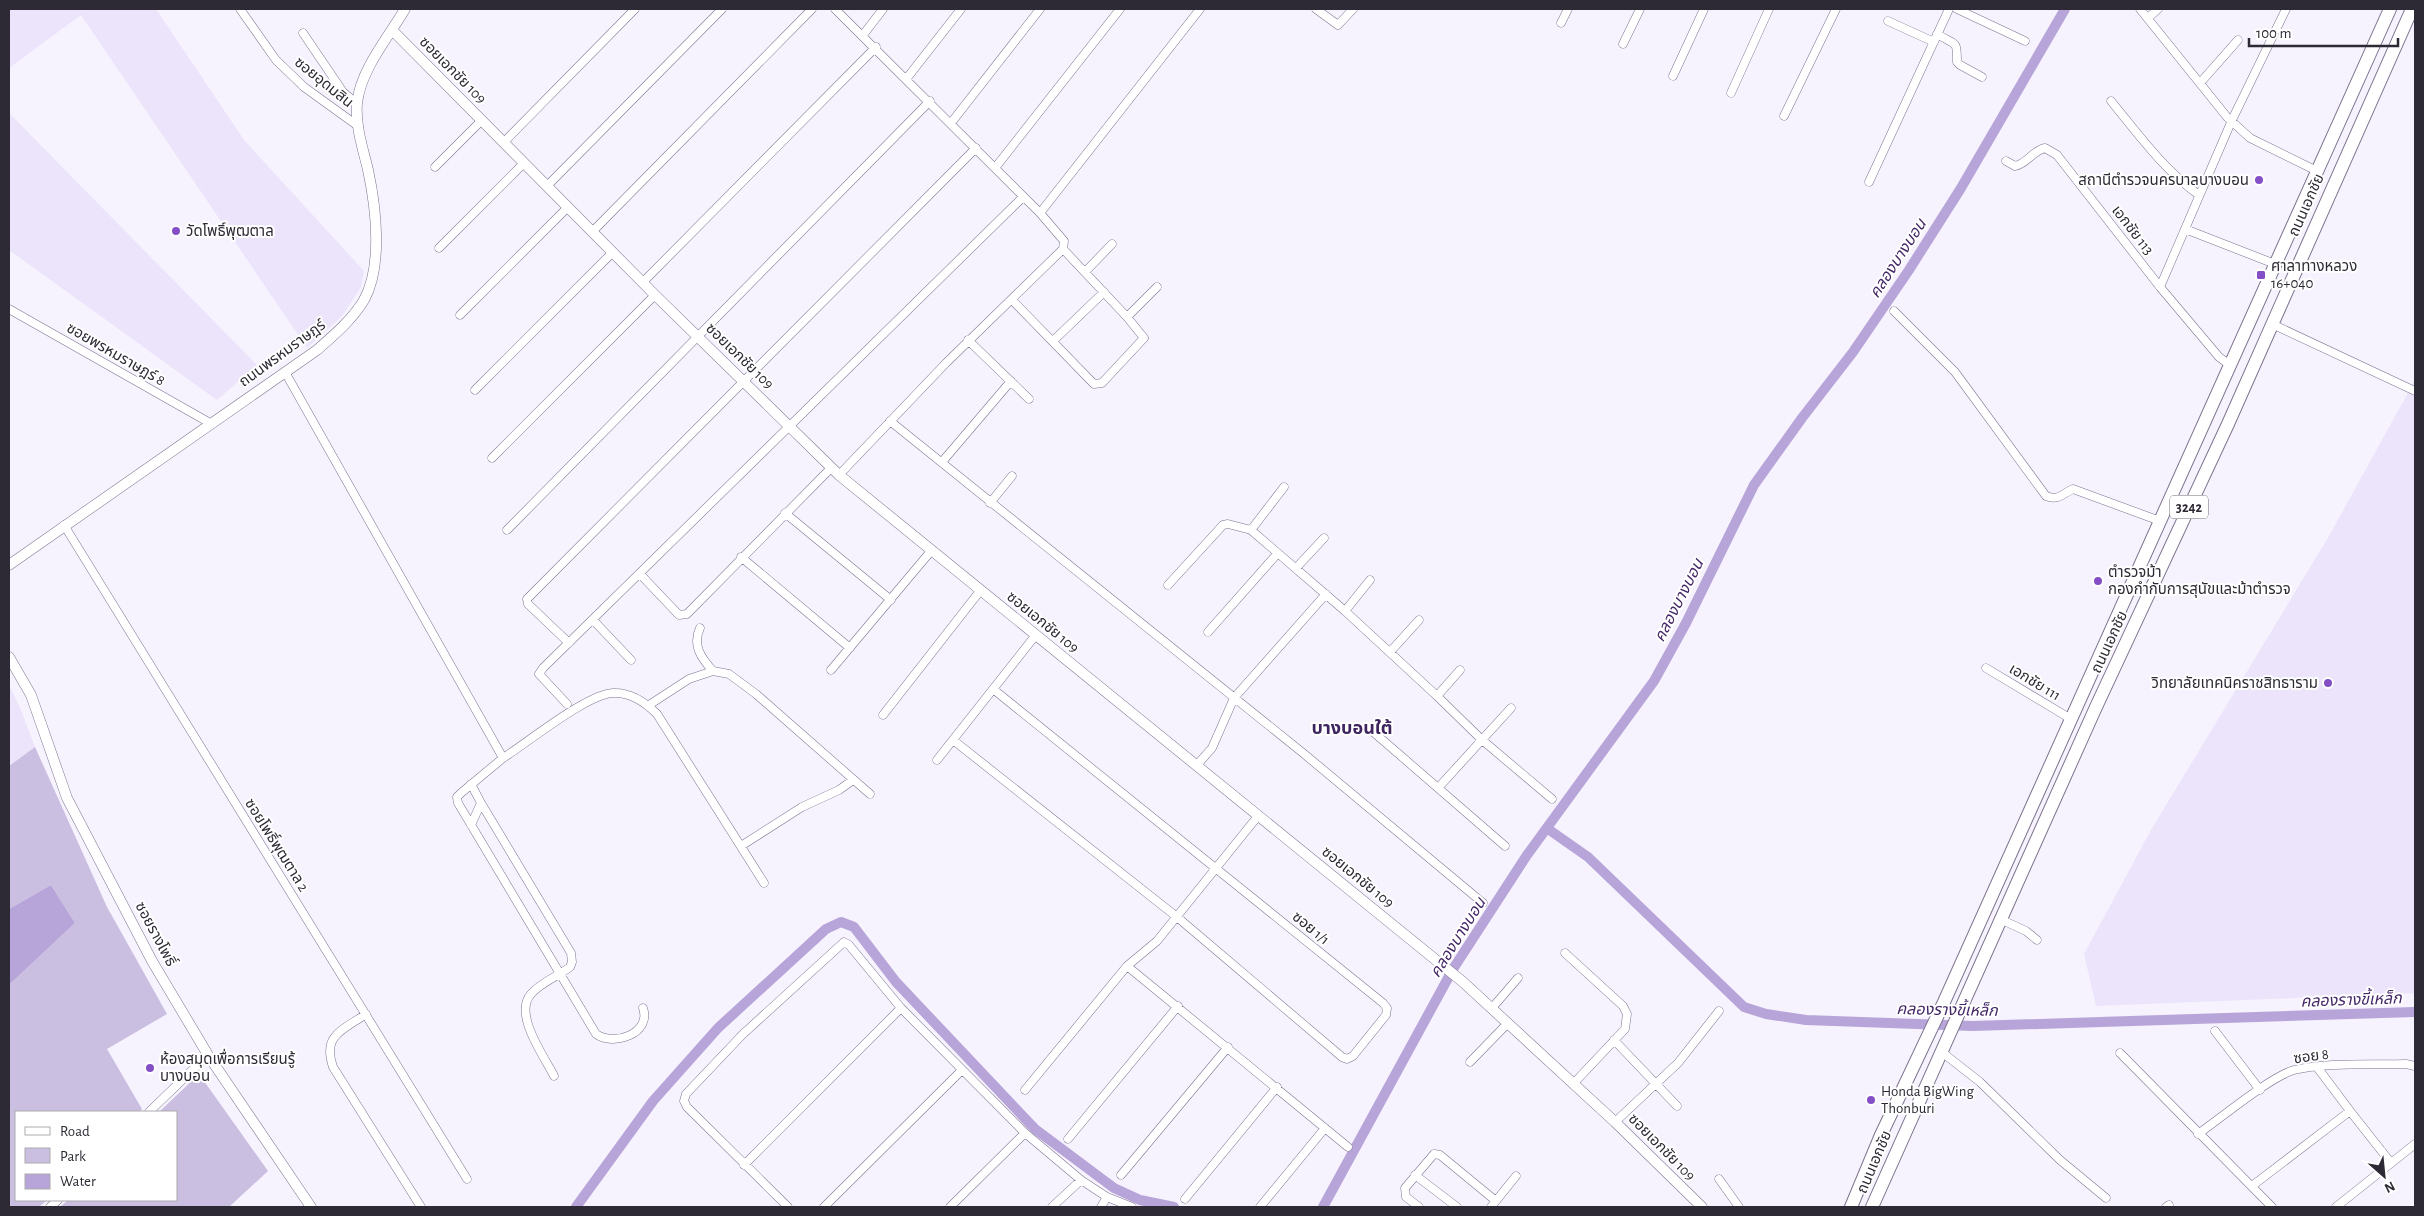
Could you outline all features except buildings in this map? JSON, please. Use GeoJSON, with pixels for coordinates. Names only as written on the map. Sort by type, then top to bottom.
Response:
{"type":"FeatureCollection","features":[{"type":"Feature","properties":{"kind":"main road","name":"ถนนเอกชัย"},"geometry":{"type":"LineString","coordinates":[[1851,1207],[1881,1135],[1944,1002],[2390,9]]}},
{"type":"Feature","properties":{"kind":"main road","name":"ถนนเอกชัย"},"geometry":{"type":"LineString","coordinates":[[1872,1207],[1899,1144],[1945,1048],[2096,707],[2272,324],[2412,9]]}},
{"type":"Feature","properties":{"kind":"street","name":"ซอยอุดมสิน"},"geometry":{"type":"LineString","coordinates":[[240,9],[276,60],[304,87],[358,126]]}},
{"type":"Feature","properties":{"kind":"street","name":"ถนนพรหมราษฎร์"},"geometry":{"type":"LineString","coordinates":[[9,565],[285,372],[336,334],[363,301],[371,285],[374,267],[374,216],[371,186],[358,126],[357,104],[364,76],[405,9]]}},
{"type":"Feature","properties":{"kind":"street"},"geometry":{"type":"LineString","coordinates":[[504,142],[635,9]]}},
{"type":"Feature","properties":{"kind":"street"},"geometry":{"type":"LineString","coordinates":[[548,186],[722,9]]}},
{"type":"Feature","properties":{"kind":"street"},"geometry":{"type":"LineString","coordinates":[[592,232],[812,9]]}},
{"type":"Feature","properties":{"kind":"street"},"geometry":{"type":"LineString","coordinates":[[835,9],[930,101],[1040,213],[1061,235],[1064,241],[1063,249],[1012,300],[968,340],[839,475]]}},
{"type":"Feature","properties":{"kind":"street"},"geometry":{"type":"LineString","coordinates":[[863,35],[883,9]]}},
{"type":"Feature","properties":{"kind":"street"},"geometry":{"type":"LineString","coordinates":[[907,78],[961,9]]}},
{"type":"Feature","properties":{"kind":"street"},"geometry":{"type":"LineString","coordinates":[[951,123],[1040,9]]}},
{"type":"Feature","properties":{"kind":"street"},"geometry":{"type":"LineString","coordinates":[[995,168],[1120,9]]}},
{"type":"Feature","properties":{"kind":"street"},"geometry":{"type":"LineString","coordinates":[[1040,213],[1200,9]]}},
{"type":"Feature","properties":{"kind":"street"},"geometry":{"type":"LineString","coordinates":[[1316,9],[1338,25],[1353,9]]}},
{"type":"Feature","properties":{"kind":"street"},"geometry":{"type":"LineString","coordinates":[[1561,23],[1568,9]]}},
{"type":"Feature","properties":{"kind":"street"},"geometry":{"type":"LineString","coordinates":[[1623,44],[1640,9]]}},
{"type":"Feature","properties":{"kind":"street"},"geometry":{"type":"LineString","coordinates":[[1673,76],[1704,9]]}},
{"type":"Feature","properties":{"kind":"street"},"geometry":{"type":"LineString","coordinates":[[1731,93],[1769,9]]}},
{"type":"Feature","properties":{"kind":"street"},"geometry":{"type":"LineString","coordinates":[[1784,116],[1836,9]]}},
{"type":"Feature","properties":{"kind":"street"},"geometry":{"type":"LineString","coordinates":[[1869,182],[1949,9]]}},
{"type":"Feature","properties":{"kind":"street"},"geometry":{"type":"LineString","coordinates":[[1960,9],[2026,41]]}},
{"type":"Feature","properties":{"kind":"street"},"geometry":{"type":"LineString","coordinates":[[2140,9],[2200,83],[2250,138],[2317,171]]}},
{"type":"Feature","properties":{"kind":"street"},"geometry":{"type":"LineString","coordinates":[[2148,18],[2158,9]]}},
{"type":"Feature","properties":{"kind":"street"},"geometry":{"type":"LineString","coordinates":[[2160,287],[2232,120],[2286,9]]}},
{"type":"Feature","properties":{"kind":"street"},"geometry":{"type":"LineString","coordinates":[[1888,21],[1956,46],[1958,50],[1957,62],[1982,78]]}},
{"type":"Feature","properties":{"kind":"street","name":"ซอยเอกชัย 109"},"geometry":{"type":"LineString","coordinates":[[392,30],[655,296],[831,468],[1035,636],[1463,982],[1574,1083],[1702,1207]]}},
{"type":"Feature","properties":{"kind":"street"},"geometry":{"type":"LineString","coordinates":[[303,32],[343,92],[357,104]]}},
{"type":"Feature","properties":{"kind":"street"},"geometry":{"type":"LineString","coordinates":[[2200,83],[2238,40]]}},
{"type":"Feature","properties":{"kind":"street"},"geometry":{"type":"LineString","coordinates":[[643,282],[876,47]]}},
{"type":"Feature","properties":{"kind":"street"},"geometry":{"type":"LineString","coordinates":[[506,530],[930,101]]}},
{"type":"Feature","properties":{"kind":"street"},"geometry":{"type":"LineString","coordinates":[[2111,101],[2156,156],[2185,185],[2199,194]]}},
{"type":"Feature","properties":{"kind":"street"},"geometry":{"type":"LineString","coordinates":[[435,167],[482,120]]}},
{"type":"Feature","properties":{"kind":"street"},"geometry":{"type":"LineString","coordinates":[[569,643],[528,604],[527,599],[976,148]]}},
{"type":"Feature","properties":{"kind":"street","name":"เอกชัย 113"},"geometry":{"type":"LineString","coordinates":[[2006,161],[2015,166],[2020,165],[2038,150],[2045,148],[2051,150],[2160,287],[2219,357],[2230,365]]}},
{"type":"Feature","properties":{"kind":"street"},"geometry":{"type":"LineString","coordinates":[[439,248],[524,163]]}},
{"type":"Feature","properties":{"kind":"street"},"geometry":{"type":"LineString","coordinates":[[567,704],[539,674],[543,668],[791,427],[1023,197]]}},
{"type":"Feature","properties":{"kind":"street"},"geometry":{"type":"LineString","coordinates":[[460,315],[568,207]]}},
{"type":"Feature","properties":{"kind":"street"},"geometry":{"type":"LineString","coordinates":[[2185,229],[2275,264]]}},
{"type":"Feature","properties":{"kind":"street"},"geometry":{"type":"LineString","coordinates":[[1085,272],[1112,244]]}},
{"type":"Feature","properties":{"kind":"street"},"geometry":{"type":"LineString","coordinates":[[1012,300],[1097,385],[1143,342],[1142,335],[1127,317],[1063,249]]}},
{"type":"Feature","properties":{"kind":"street"},"geometry":{"type":"LineString","coordinates":[[475,390],[613,252]]}},
{"type":"Feature","properties":{"kind":"street"},"geometry":{"type":"LineString","coordinates":[[1127,317],[1157,287]]}},
{"type":"Feature","properties":{"kind":"street"},"geometry":{"type":"LineString","coordinates":[[1053,341],[1104,292]]}},
{"type":"Feature","properties":{"kind":"street"},"geometry":{"type":"LineString","coordinates":[[492,458],[655,296]]}},
{"type":"Feature","properties":{"kind":"street","name":"ซอยพรหมราษฎร์ 8"},"geometry":{"type":"LineString","coordinates":[[9,309],[210,423]]}},
{"type":"Feature","properties":{"kind":"street"},"geometry":{"type":"LineString","coordinates":[[1894,311],[1955,372],[2046,496],[2052,499],[2060,498],[2073,489],[2160,521]]}},
{"type":"Feature","properties":{"kind":"street"},"geometry":{"type":"LineString","coordinates":[[2272,324],[2415,391]]}},
{"type":"Feature","properties":{"kind":"street"},"geometry":{"type":"LineString","coordinates":[[968,340],[1029,399]]}},
{"type":"Feature","properties":{"kind":"street"},"geometry":{"type":"LineString","coordinates":[[285,372],[503,758]]}},
{"type":"Feature","properties":{"kind":"street"},"geometry":{"type":"LineString","coordinates":[[942,462],[1011,381]]}},
{"type":"Feature","properties":{"kind":"street"},"geometry":{"type":"LineString","coordinates":[[890,421],[1234,698],[1483,903]]}},
{"type":"Feature","properties":{"kind":"street"},"geometry":{"type":"LineString","coordinates":[[640,574],[679,615],[687,614],[831,468]]}},
{"type":"Feature","properties":{"kind":"street"},"geometry":{"type":"LineString","coordinates":[[990,503],[1012,476]]}},
{"type":"Feature","properties":{"kind":"street"},"geometry":{"type":"LineString","coordinates":[[1251,530],[1284,487]]}},
{"type":"Feature","properties":{"kind":"street"},"geometry":{"type":"LineString","coordinates":[[785,513],[891,600]]}},
{"type":"Feature","properties":{"kind":"street"},"geometry":{"type":"LineString","coordinates":[[1168,585],[1223,525],[1228,524],[1251,530],[1390,652],[1481,739],[1552,799]]}},
{"type":"Feature","properties":{"kind":"street","name":"ซอยโพธิ์พุฒตาล 2"},"geometry":{"type":"LineString","coordinates":[[64,525],[467,1179]]}},
{"type":"Feature","properties":{"kind":"street"},"geometry":{"type":"LineString","coordinates":[[1296,568],[1324,538]]}},
{"type":"Feature","properties":{"kind":"street"},"geometry":{"type":"LineString","coordinates":[[831,670],[931,551]]}},
{"type":"Feature","properties":{"kind":"street"},"geometry":{"type":"LineString","coordinates":[[1208,632],[1278,554]]}},
{"type":"Feature","properties":{"kind":"street"},"geometry":{"type":"LineString","coordinates":[[741,558],[850,648]]}},
{"type":"Feature","properties":{"kind":"street"},"geometry":{"type":"LineString","coordinates":[[1344,611],[1370,580]]}},
{"type":"Feature","properties":{"kind":"street"},"geometry":{"type":"LineString","coordinates":[[883,715],[980,591]]}},
{"type":"Feature","properties":{"kind":"street"},"geometry":{"type":"LineString","coordinates":[[1197,766],[1216,741],[1234,698],[1326,594]]}},
{"type":"Feature","properties":{"kind":"street"},"geometry":{"type":"LineString","coordinates":[[593,620],[631,660]]}},
{"type":"Feature","properties":{"kind":"street"},"geometry":{"type":"LineString","coordinates":[[1390,652],[1419,620]]}},
{"type":"Feature","properties":{"kind":"street"},"geometry":{"type":"LineString","coordinates":[[700,628],[696,642],[703,660],[713,671]]}},
{"type":"Feature","properties":{"kind":"street"},"geometry":{"type":"LineString","coordinates":[[937,760],[1035,636]]}},
{"type":"Feature","properties":{"kind":"street","name":"ซอยรางโพธิ์"},"geometry":{"type":"LineString","coordinates":[[9,657],[31,695],[66,798],[152,961],[208,1055],[311,1207]]}},
{"type":"Feature","properties":{"kind":"street","name":"เอกชัย 111"},"geometry":{"type":"LineString","coordinates":[[1986,668],[2071,719]]}},
{"type":"Feature","properties":{"kind":"street"},"geometry":{"type":"LineString","coordinates":[[1438,696],[1460,670]]}},
{"type":"Feature","properties":{"kind":"street"},"geometry":{"type":"LineString","coordinates":[[649,705],[690,680],[713,671],[729,674],[870,794]]}},
{"type":"Feature","properties":{"kind":"street","name":"ซอย 1/1"},"geometry":{"type":"LineString","coordinates":[[994,689],[1216,870],[1376,997],[1387,1008],[1386,1015],[1353,1056],[1347,1059],[1342,1057],[1177,917]]}},
{"type":"Feature","properties":{"kind":"street"},"geometry":{"type":"LineString","coordinates":[[643,1008],[646,1018],[642,1026],[632,1034],[622,1038],[601,1038],[596,1034],[458,803],[457,798],[503,758],[578,709],[612,693],[635,698],[649,705],[658,714],[764,884]]}},
{"type":"Feature","properties":{"kind":"street"},"geometry":{"type":"LineString","coordinates":[[1438,788],[1510,708]]}},
{"type":"Feature","properties":{"kind":"street"},"geometry":{"type":"LineString","coordinates":[[1371,730],[1505,846]]}},
{"type":"Feature","properties":{"kind":"street"},"geometry":{"type":"LineString","coordinates":[[953,740],[1177,917]]}},
{"type":"Feature","properties":{"kind":"street"},"geometry":{"type":"LineString","coordinates":[[741,846],[802,807],[839,790],[853,780]]}},
{"type":"Feature","properties":{"kind":"street"},"geometry":{"type":"LineString","coordinates":[[472,784],[481,803],[571,953],[572,962],[570,967],[531,993],[524,1010],[528,1026],[554,1076]]}},
{"type":"Feature","properties":{"kind":"street"},"geometry":{"type":"LineString","coordinates":[[471,825],[481,803]]}},
{"type":"Feature","properties":{"kind":"street"},"geometry":{"type":"LineString","coordinates":[[1025,1090],[1127,966],[1157,941],[1258,816]]}},
{"type":"Feature","properties":{"kind":"street"},"geometry":{"type":"LineString","coordinates":[[2002,920],[2026,931],[2037,940]]}},
{"type":"Feature","properties":{"kind":"street"},"geometry":{"type":"LineString","coordinates":[[788,1207],[744,1165],[684,1101],[686,1094],[742,1035],[844,942],[850,945],[901,1008],[1025,1132],[1081,1180],[1107,1197],[1132,1207]]}},
{"type":"Feature","properties":{"kind":"street"},"geometry":{"type":"LineString","coordinates":[[1565,953],[1623,1006],[1627,1014],[1625,1028],[1574,1083]]}},
{"type":"Feature","properties":{"kind":"street"},"geometry":{"type":"LineString","coordinates":[[1127,966],[1228,1046],[1348,1147]]}},
{"type":"Feature","properties":{"kind":"street"},"geometry":{"type":"LineString","coordinates":[[1492,1008],[1518,978]]}},
{"type":"Feature","properties":{"kind":"street"},"geometry":{"type":"LineString","coordinates":[[1068,1139],[1178,1006]]}},
{"type":"Feature","properties":{"kind":"street"},"geometry":{"type":"LineString","coordinates":[[744,1165],[901,1008]]}},
{"type":"Feature","properties":{"kind":"street"},"geometry":{"type":"LineString","coordinates":[[1615,1122],[1657,1085],[1692,1047],[1719,1011]]}},
{"type":"Feature","properties":{"kind":"street"},"geometry":{"type":"LineString","coordinates":[[366,1014],[334,1036],[328,1046],[329,1055],[333,1067],[421,1207]]}},
{"type":"Feature","properties":{"kind":"street"},"geometry":{"type":"LineString","coordinates":[[1470,1062],[1508,1023]]}},
{"type":"Feature","properties":{"kind":"street"},"geometry":{"type":"LineString","coordinates":[[2215,1030],[2260,1090]]}},
{"type":"Feature","properties":{"kind":"street"},"geometry":{"type":"LineString","coordinates":[[1614,1040],[1677,1106]]}},
{"type":"Feature","properties":{"kind":"street"},"geometry":{"type":"LineString","coordinates":[[1121,1175],[1228,1046]]}},
{"type":"Feature","properties":{"kind":"street"},"geometry":{"type":"LineString","coordinates":[[1945,1048],[2060,1160],[2106,1198]]}},
{"type":"Feature","properties":{"kind":"street"},"geometry":{"type":"LineString","coordinates":[[2120,1053],[2272,1207]]}},
{"type":"Feature","properties":{"kind":"street"},"geometry":{"type":"LineString","coordinates":[[149,1111],[208,1055]]}},
{"type":"Feature","properties":{"kind":"street","name":"ซอย 8"},"geometry":{"type":"LineString","coordinates":[[2198,1134],[2260,1090],[2294,1070],[2317,1067],[2406,1064],[2415,1066]]}},
{"type":"Feature","properties":{"kind":"street"},"geometry":{"type":"LineString","coordinates":[[2317,1067],[2391,1163]]}},
{"type":"Feature","properties":{"kind":"street"},"geometry":{"type":"LineString","coordinates":[[824,1207],[962,1070]]}},
{"type":"Feature","properties":{"kind":"street"},"geometry":{"type":"LineString","coordinates":[[1185,1199],[1277,1087]]}},
{"type":"Feature","properties":{"kind":"street"},"geometry":{"type":"LineString","coordinates":[[2252,1186],[2350,1111]]}},
{"type":"Feature","properties":{"kind":"street"},"geometry":{"type":"LineString","coordinates":[[1260,1207],[1325,1128]]}},
{"type":"Feature","properties":{"kind":"street"},"geometry":{"type":"LineString","coordinates":[[950,1207],[1025,1132]]}},
{"type":"Feature","properties":{"kind":"street"},"geometry":{"type":"LineString","coordinates":[[2336,1207],[2415,1144]]}},
{"type":"Feature","properties":{"kind":"street"},"geometry":{"type":"LineString","coordinates":[[1419,1207],[1406,1196],[1405,1188],[1434,1154],[1440,1155],[1493,1204],[1516,1176]]}},
{"type":"Feature","properties":{"kind":"street"},"geometry":{"type":"LineString","coordinates":[[1415,1175],[1457,1207]]}},
{"type":"Feature","properties":{"kind":"street"},"geometry":{"type":"LineString","coordinates":[[1719,1179],[1739,1207]]}},
{"type":"Feature","properties":{"kind":"street"},"geometry":{"type":"LineString","coordinates":[[1052,1207],[1081,1180]]}},
{"type":"Feature","properties":{"kind":"street"},"geometry":{"type":"LineString","coordinates":[[1101,1207],[1107,1197]]}},
{"type":"Feature","properties":{"kind":"shaded area"},"geometry":{"type":"Polygon","coordinates":[[[9,9],[156,9],[244,140],[364,271],[361,287],[342,316],[307,348],[81,15],[9,68],[9,9]]]}},
{"type":"Feature","properties":{"kind":"shaded area"},"geometry":{"type":"Polygon","coordinates":[[[9,113],[257,365],[217,400],[9,250],[9,113]]]}},
{"type":"Feature","properties":{"kind":"shaded area","name":"วิทยาลัยเทคนิคราชสิทธาราม"},"geometry":{"type":"Polygon","coordinates":[[[2415,380],[2415,993],[2096,1006],[2084,954],[2151,830],[2329,536],[2415,380]]]}},
{"type":"Feature","properties":{"kind":"shaded area"},"geometry":{"type":"Polygon","coordinates":[[[9,685],[35,747],[9,766],[9,685]]]}},
{"type":"Feature","properties":{"kind":"green space"},"geometry":{"type":"Polygon","coordinates":[[[35,747],[107,907],[167,1014],[107,1049],[142,1109],[140,1111],[15,1111],[15,1201],[46,1201],[39,1207],[9,1207],[9,985],[75,923],[51,885],[9,909],[9,766],[35,747]]]}},
{"type":"Feature","properties":{"kind":"green space"},"geometry":{"type":"Polygon","coordinates":[[[199,1074],[268,1171],[229,1207],[60,1207],[67,1201],[178,1201],[178,1111],[160,1111],[199,1074]]]}},
{"type":"Feature","properties":{"kind":"water"},"geometry":{"type":"Polygon","coordinates":[[[51,885],[75,923],[9,985],[9,909],[51,885]]]}},
{"type":"Feature","properties":{"kind":"waterway","name":"คลองบางบอน"},"geometry":{"type":"LineString","coordinates":[[1323,1207],[1453,969],[1527,855],[1654,681],[1686,623],[1754,485],[1802,418],[1853,352],[1909,270],[1961,188],[2065,9]]}},
{"type":"Feature","properties":{"kind":"waterway","name":"คลองรางขี้เหล็ก"},"geometry":{"type":"LineString","coordinates":[[1548,829],[1588,857],[1744,1007],[1766,1014],[1806,1020],[1973,1026],[2415,1012]]}},
{"type":"Feature","properties":{"kind":"waterway"},"geometry":{"type":"LineString","coordinates":[[576,1207],[653,1101],[718,1028],[826,929],[841,922],[854,927],[896,982],[1035,1129],[1114,1188],[1140,1200],[1174,1207]]}},
{"type":"Feature","properties":{"kind":"place","name":"สถานีตำรวจนครบาลบางบอน"},"geometry":{"type":"Point","coordinates":[2259,180]}},
{"type":"Feature","properties":{"kind":"place","name":"วัดโพธิ์พุฒตาล"},"geometry":{"type":"Point","coordinates":[176,231]}},
{"type":"Feature","properties":{"kind":"place","name":"ศาลาทางหลวง 16+040"},"geometry":{"type":"Point","coordinates":[2261,275]}},
{"type":"Feature","properties":{"kind":"place","name":"ตำรวจม้า กองกำกับการสุนัขและม้าตำรวจ"},"geometry":{"type":"Point","coordinates":[2098,581]}},
{"type":"Feature","properties":{"kind":"place","name":"วิทยาลัยเทคนิคราชสิทธาราม"},"geometry":{"type":"Point","coordinates":[2328,683]}},
{"type":"Feature","properties":{"kind":"place","name":"ห้องสมุดเพื่อการเรียนรู้ บางบอน"},"geometry":{"type":"Point","coordinates":[150,1068]}},
{"type":"Feature","properties":{"kind":"place","name":"Honda BigWing Thonburi"},"geometry":{"type":"Point","coordinates":[1871,1100]}},
{"type":"Feature","properties":{"kind":"district","name":"บางบอนใต้"},"geometry":{"type":"Point","coordinates":[1352,728]}}]}
